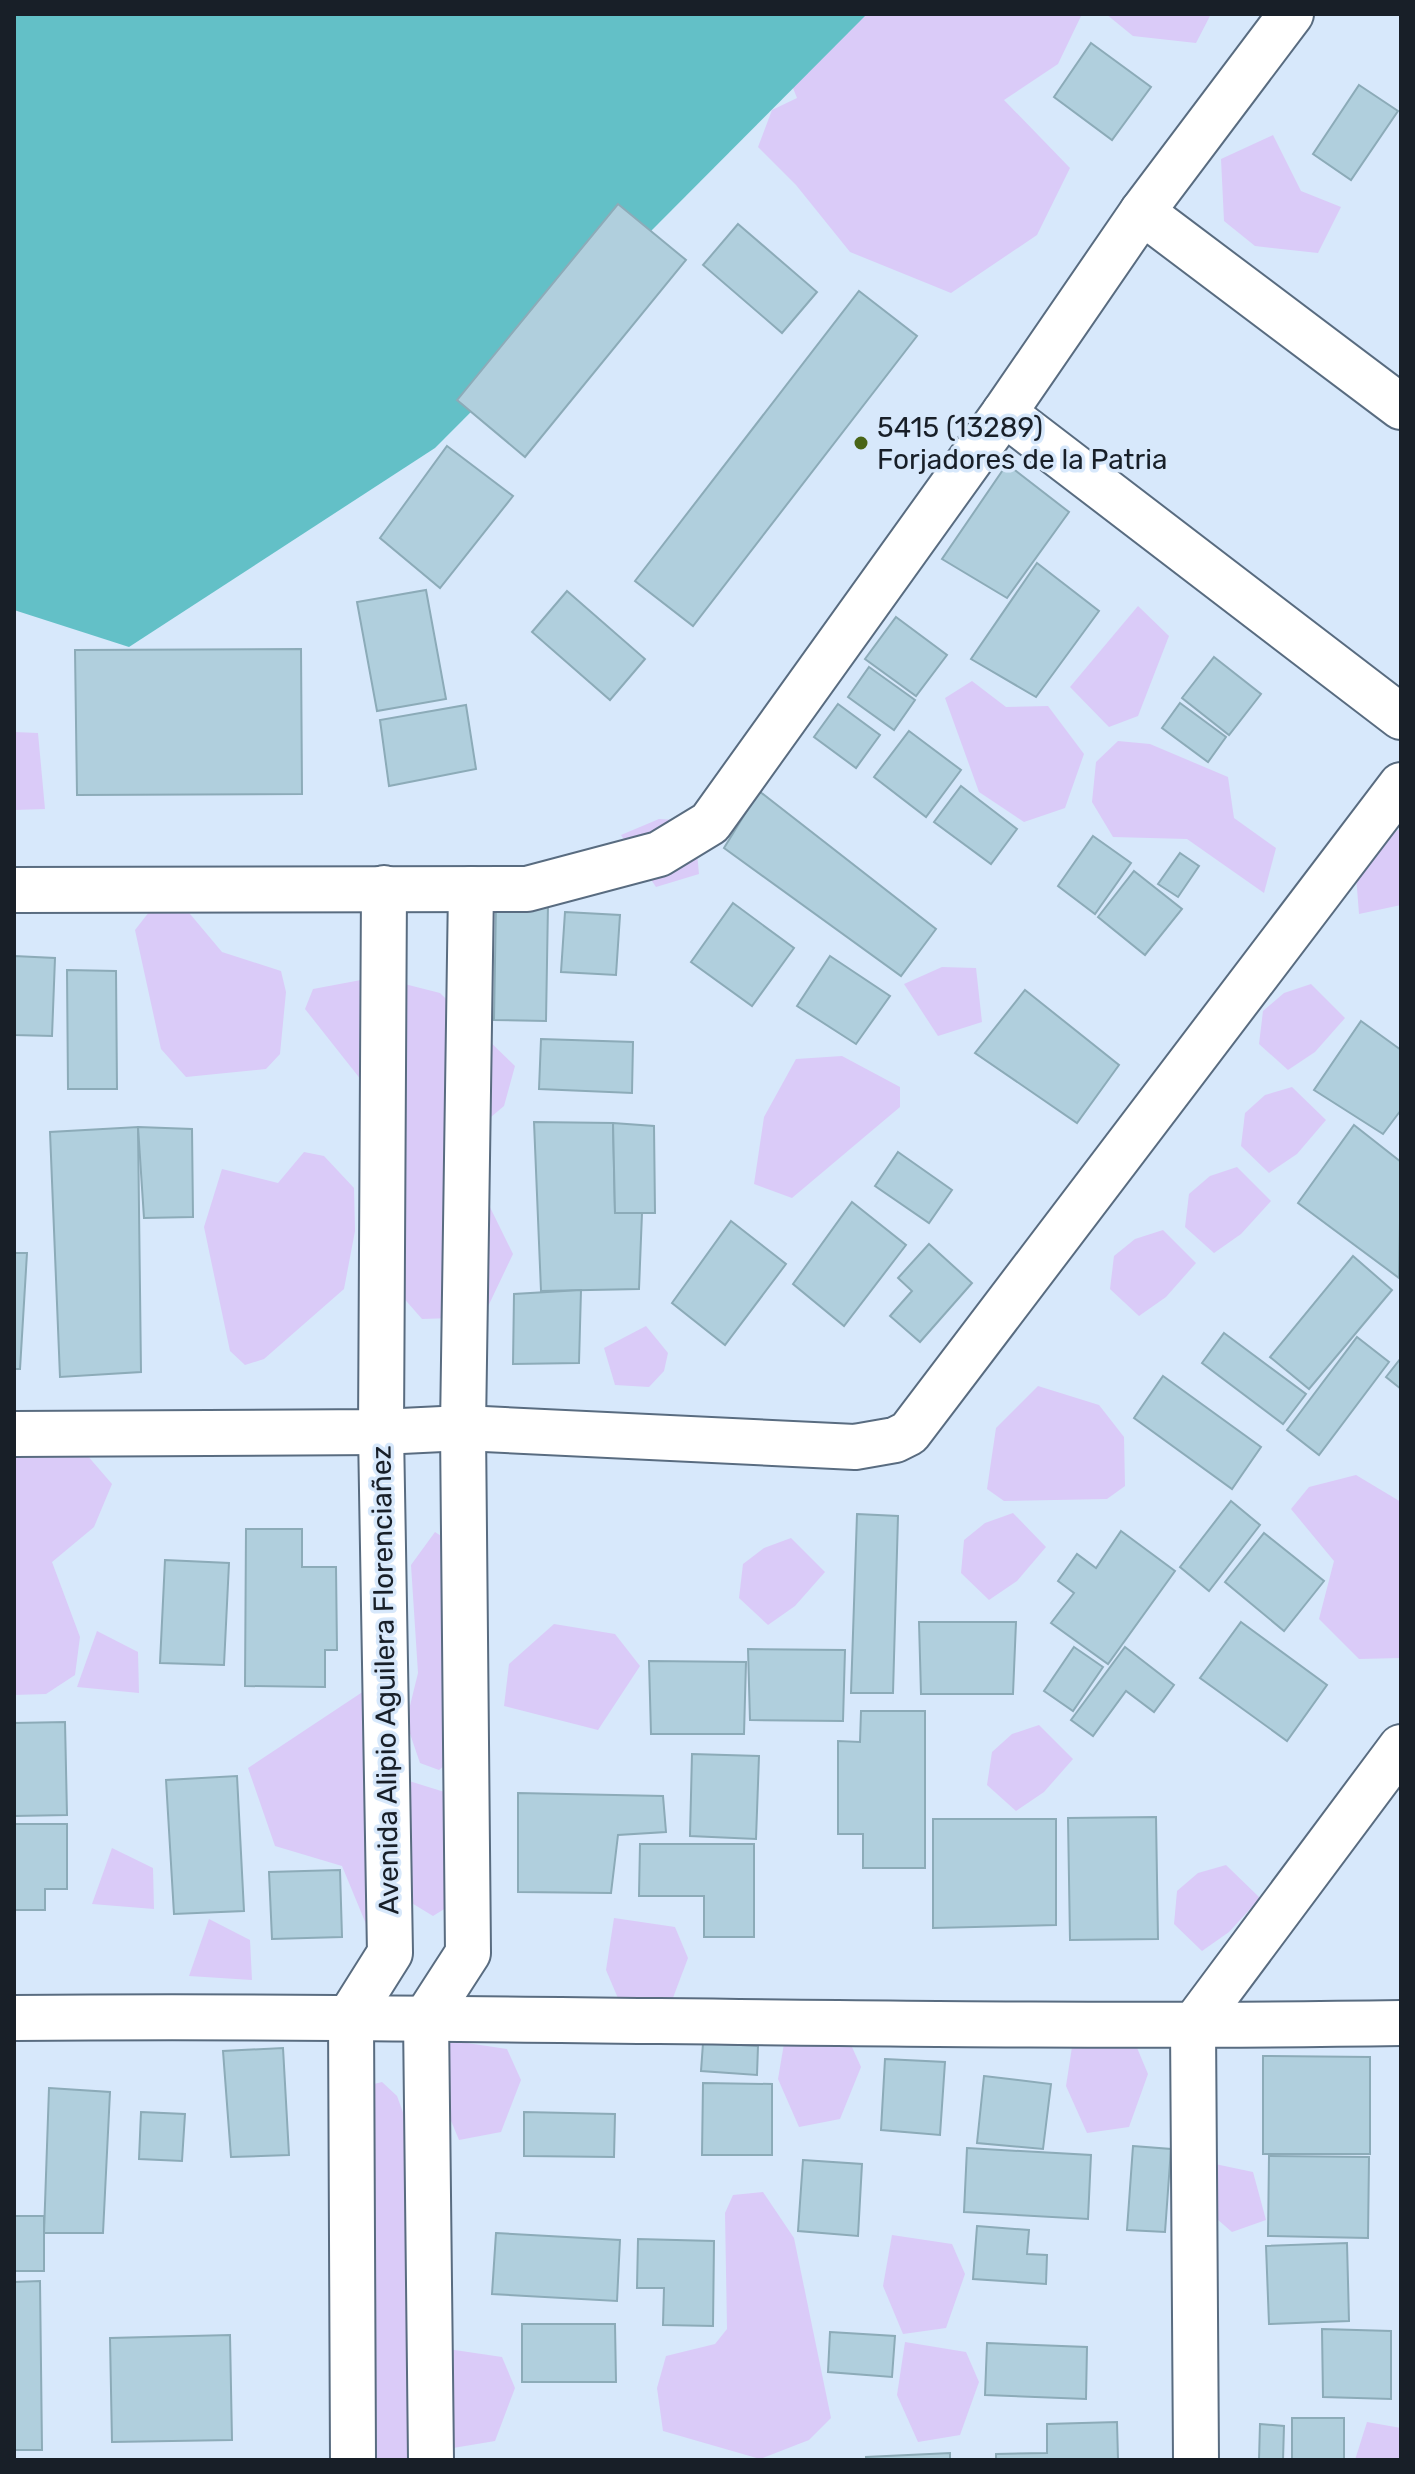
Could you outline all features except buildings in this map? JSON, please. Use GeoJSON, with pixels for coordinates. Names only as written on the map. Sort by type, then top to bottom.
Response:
{"type":"FeatureCollection","features":[{"type":"Feature","properties":{"kind":"street"},"geometry":{"type":"LineString","coordinates":[[14,890],[527,889],[659,854],[710,823],[1004,413],[1142,212],[1291,14]]}},
{"type":"Feature","properties":{"kind":"street"},"geometry":{"type":"LineString","coordinates":[[1142,212],[1401,407]]}},
{"type":"Feature","properties":{"kind":"street"},"geometry":{"type":"LineString","coordinates":[[1004,413],[1401,717]]}},
{"type":"Feature","properties":{"kind":"street"},"geometry":{"type":"LineString","coordinates":[[14,1434],[381,1432],[463,1428],[855,1447],[895,1440],[909,1433],[1401,785]]}},
{"type":"Feature","properties":{"kind":"street","name":"Avenida Alipio Aguilera Florenciañez"},"geometry":{"type":"LineString","coordinates":[[351,2015],[390,1953],[381,1432],[384,888]]}},
{"type":"Feature","properties":{"kind":"street"},"geometry":{"type":"LineString","coordinates":[[431,2460],[426,2018],[468,1953],[463,1428],[471,889]]}},
{"type":"Feature","properties":{"kind":"street"},"geometry":{"type":"LineString","coordinates":[[1196,2460],[1193,2026],[1401,1747]]}},
{"type":"Feature","properties":{"kind":"street"},"geometry":{"type":"LineString","coordinates":[[351,2015],[353,2460]]}},
{"type":"Feature","properties":{"kind":"street"},"geometry":{"type":"LineString","coordinates":[[14,2018],[351,2015],[1193,2026],[1401,2023]]}},
{"type":"Feature","properties":{"kind":"shaded area"},"geometry":{"type":"Polygon","coordinates":[[[14,14],[867,14],[435,448],[129,647],[14,610],[14,14]]]}},
{"type":"Feature","properties":{"kind":"shaded area"},"geometry":{"type":"Polygon","coordinates":[[[809,14],[1082,14],[1058,64],[1004,100],[1070,168],[1037,235],[951,293],[850,252],[796,185],[758,147],[772,110],[797,98],[789,78],[809,14]]]}},
{"type":"Feature","properties":{"kind":"shaded area"},"geometry":{"type":"Polygon","coordinates":[[[1106,14],[1211,14],[1196,43],[1133,36],[1106,14]]]}},
{"type":"Feature","properties":{"kind":"shaded area"},"geometry":{"type":"Polygon","coordinates":[[[1273,135],[1301,191],[1341,207],[1318,253],[1255,246],[1224,221],[1221,159],[1273,135]]]}},
{"type":"Feature","properties":{"kind":"shaded area"},"geometry":{"type":"Polygon","coordinates":[[[1138,606],[1169,636],[1138,716],[1109,727],[1070,687],[1138,606]]]}},
{"type":"Feature","properties":{"kind":"shaded area"},"geometry":{"type":"Polygon","coordinates":[[[972,681],[1006,707],[1048,706],[1084,754],[1065,808],[1024,822],[979,792],[945,698],[972,681]]]}},
{"type":"Feature","properties":{"kind":"shaded area"},"geometry":{"type":"Polygon","coordinates":[[[14,732],[38,733],[45,809],[14,810],[14,732]]]}},
{"type":"Feature","properties":{"kind":"shaded area"},"geometry":{"type":"Polygon","coordinates":[[[1118,741],[1150,744],[1228,777],[1234,818],[1276,848],[1264,893],[1187,839],[1113,837],[1092,802],[1096,762],[1118,741]]]}},
{"type":"Feature","properties":{"kind":"shaded area"},"geometry":{"type":"Polygon","coordinates":[[[659,819],[694,821],[699,874],[656,887],[621,835],[659,819]]]}},
{"type":"Feature","properties":{"kind":"shaded area"},"geometry":{"type":"Polygon","coordinates":[[[1401,829],[1401,905],[1359,914],[1355,862],[1380,836],[1401,829]]]}},
{"type":"Feature","properties":{"kind":"shaded area"},"geometry":{"type":"Polygon","coordinates":[[[160,898],[180,902],[222,952],[281,971],[286,992],[280,1054],[266,1069],[186,1077],[161,1049],[135,930],[160,898]]]}},
{"type":"Feature","properties":{"kind":"shaded area"},"geometry":{"type":"Polygon","coordinates":[[[942,967],[976,968],[982,1022],[938,1036],[904,984],[942,967]]]}},
{"type":"Feature","properties":{"kind":"shaded area"},"geometry":{"type":"Polygon","coordinates":[[[377,977],[440,993],[515,1066],[504,1106],[459,1144],[513,1254],[483,1317],[422,1319],[394,1287],[373,1095],[305,1009],[313,989],[377,977]]]}},
{"type":"Feature","properties":{"kind":"shaded area"},"geometry":{"type":"Polygon","coordinates":[[[1311,984],[1345,1018],[1315,1052],[1288,1070],[1259,1044],[1263,1011],[1284,993],[1311,984]]]}},
{"type":"Feature","properties":{"kind":"shaded area"},"geometry":{"type":"Polygon","coordinates":[[[842,1056],[900,1087],[900,1107],[792,1198],[754,1184],[764,1117],[796,1059],[842,1056]]]}},
{"type":"Feature","properties":{"kind":"shaded area"},"geometry":{"type":"Polygon","coordinates":[[[1292,1087],[1326,1120],[1297,1154],[1269,1173],[1241,1146],[1245,1113],[1265,1095],[1292,1087]]]}},
{"type":"Feature","properties":{"kind":"shaded area"},"geometry":{"type":"Polygon","coordinates":[[[304,1152],[324,1156],[354,1188],[355,1231],[344,1289],[264,1359],[245,1365],[230,1351],[204,1227],[222,1169],[278,1183],[304,1152]]]}},
{"type":"Feature","properties":{"kind":"shaded area"},"geometry":{"type":"Polygon","coordinates":[[[1237,1167],[1271,1201],[1241,1234],[1214,1253],[1185,1227],[1189,1194],[1210,1176],[1237,1167]]]}},
{"type":"Feature","properties":{"kind":"shaded area"},"geometry":{"type":"Polygon","coordinates":[[[1163,1230],[1196,1263],[1166,1297],[1139,1316],[1110,1289],[1114,1256],[1135,1239],[1163,1230]]]}},
{"type":"Feature","properties":{"kind":"shaded area"},"geometry":{"type":"Polygon","coordinates":[[[646,1326],[668,1353],[664,1371],[649,1387],[615,1385],[604,1348],[646,1326]]]}},
{"type":"Feature","properties":{"kind":"shaded area"},"geometry":{"type":"Polygon","coordinates":[[[1038,1386],[1099,1405],[1124,1437],[1125,1486],[1107,1499],[1004,1501],[987,1489],[996,1428],[1038,1386]]]}},
{"type":"Feature","properties":{"kind":"shaded area"},"geometry":{"type":"Polygon","coordinates":[[[80,1447],[112,1484],[94,1527],[52,1562],[80,1637],[75,1675],[46,1694],[14,1695],[14,1451],[80,1447]]]}},
{"type":"Feature","properties":{"kind":"shaded area"},"geometry":{"type":"Polygon","coordinates":[[[1356,1475],[1401,1502],[1401,1658],[1359,1659],[1319,1619],[1334,1561],[1291,1509],[1309,1487],[1356,1475]]]}},
{"type":"Feature","properties":{"kind":"shaded area"},"geometry":{"type":"Polygon","coordinates":[[[1013,1513],[1046,1547],[1017,1581],[989,1600],[961,1573],[964,1540],[985,1523],[1013,1513]]]}},
{"type":"Feature","properties":{"kind":"shaded area"},"geometry":{"type":"Polygon","coordinates":[[[435,1532],[452,1543],[471,1743],[439,1770],[420,1763],[406,1722],[418,1673],[411,1565],[435,1532]]]}},
{"type":"Feature","properties":{"kind":"shaded area"},"geometry":{"type":"Polygon","coordinates":[[[791,1538],[825,1572],[795,1606],[768,1625],[739,1598],[743,1564],[764,1548],[791,1538]]]}},
{"type":"Feature","properties":{"kind":"shaded area"},"geometry":{"type":"Polygon","coordinates":[[[554,1624],[615,1634],[640,1666],[598,1730],[504,1706],[509,1664],[554,1624]]]}},
{"type":"Feature","properties":{"kind":"shaded area"},"geometry":{"type":"Polygon","coordinates":[[[97,1631],[138,1652],[139,1693],[77,1687],[97,1631]]]}},
{"type":"Feature","properties":{"kind":"shaded area"},"geometry":{"type":"Polygon","coordinates":[[[367,1689],[393,1776],[467,1799],[467,1895],[433,1916],[387,1888],[386,1929],[366,1924],[342,1866],[275,1846],[248,1768],[367,1689]]]}},
{"type":"Feature","properties":{"kind":"shaded area"},"geometry":{"type":"Polygon","coordinates":[[[1039,1725],[1073,1759],[1044,1792],[1016,1811],[987,1785],[992,1752],[1012,1734],[1039,1725]]]}},
{"type":"Feature","properties":{"kind":"shaded area"},"geometry":{"type":"Polygon","coordinates":[[[112,1848],[153,1868],[154,1909],[92,1904],[112,1848]]]}},
{"type":"Feature","properties":{"kind":"shaded area"},"geometry":{"type":"Polygon","coordinates":[[[1226,1865],[1260,1898],[1229,1932],[1202,1951],[1174,1924],[1177,1891],[1198,1873],[1226,1865]]]}},
{"type":"Feature","properties":{"kind":"shaded area"},"geometry":{"type":"Polygon","coordinates":[[[614,1918],[675,1927],[688,1958],[668,2011],[626,2017],[606,1970],[614,1918]]]}},
{"type":"Feature","properties":{"kind":"shaded area"},"geometry":{"type":"Polygon","coordinates":[[[209,1919],[250,1940],[252,1980],[189,1976],[209,1919]]]}},
{"type":"Feature","properties":{"kind":"shaded area"},"geometry":{"type":"Polygon","coordinates":[[[787,2026],[847,2036],[861,2067],[840,2119],[799,2127],[778,2079],[787,2026]]]}},
{"type":"Feature","properties":{"kind":"shaded area"},"geometry":{"type":"Polygon","coordinates":[[[1074,2034],[1135,2043],[1148,2074],[1129,2127],[1087,2133],[1066,2086],[1074,2034]]]}},
{"type":"Feature","properties":{"kind":"shaded area"},"geometry":{"type":"Polygon","coordinates":[[[447,2040],[507,2049],[521,2080],[501,2132],[459,2140],[439,2092],[447,2040]]]}},
{"type":"Feature","properties":{"kind":"shaded area"},"geometry":{"type":"Polygon","coordinates":[[[382,2082],[397,2096],[412,2137],[409,2460],[337,2460],[362,2087],[382,2082]]]}},
{"type":"Feature","properties":{"kind":"shaded area"},"geometry":{"type":"Polygon","coordinates":[[[1215,2164],[1253,2172],[1266,2220],[1232,2232],[1202,2206],[1215,2164]]]}},
{"type":"Feature","properties":{"kind":"shaded area"},"geometry":{"type":"Polygon","coordinates":[[[763,2192],[794,2238],[831,2418],[809,2440],[760,2459],[663,2431],[657,2388],[666,2356],[715,2344],[727,2329],[725,2213],[733,2195],[763,2192]]]}},
{"type":"Feature","properties":{"kind":"shaded area"},"geometry":{"type":"Polygon","coordinates":[[[892,2235],[952,2244],[965,2274],[946,2328],[903,2334],[883,2286],[892,2235]]]}},
{"type":"Feature","properties":{"kind":"shaded area"},"geometry":{"type":"Polygon","coordinates":[[[905,2342],[966,2352],[979,2382],[960,2435],[918,2442],[897,2395],[905,2342]]]}},
{"type":"Feature","properties":{"kind":"shaded area"},"geometry":{"type":"Polygon","coordinates":[[[441,2348],[502,2357],[515,2388],[495,2441],[453,2448],[432,2401],[441,2348]]]}},
{"type":"Feature","properties":{"kind":"shaded area"},"geometry":{"type":"Polygon","coordinates":[[[1367,2422],[1401,2428],[1401,2460],[1355,2460],[1367,2422]]]}},
{"type":"Feature","properties":{"kind":"place","name":"5415 (13289) Forjadores de la Patria"},"geometry":{"type":"Point","coordinates":[861,443]}}]}
